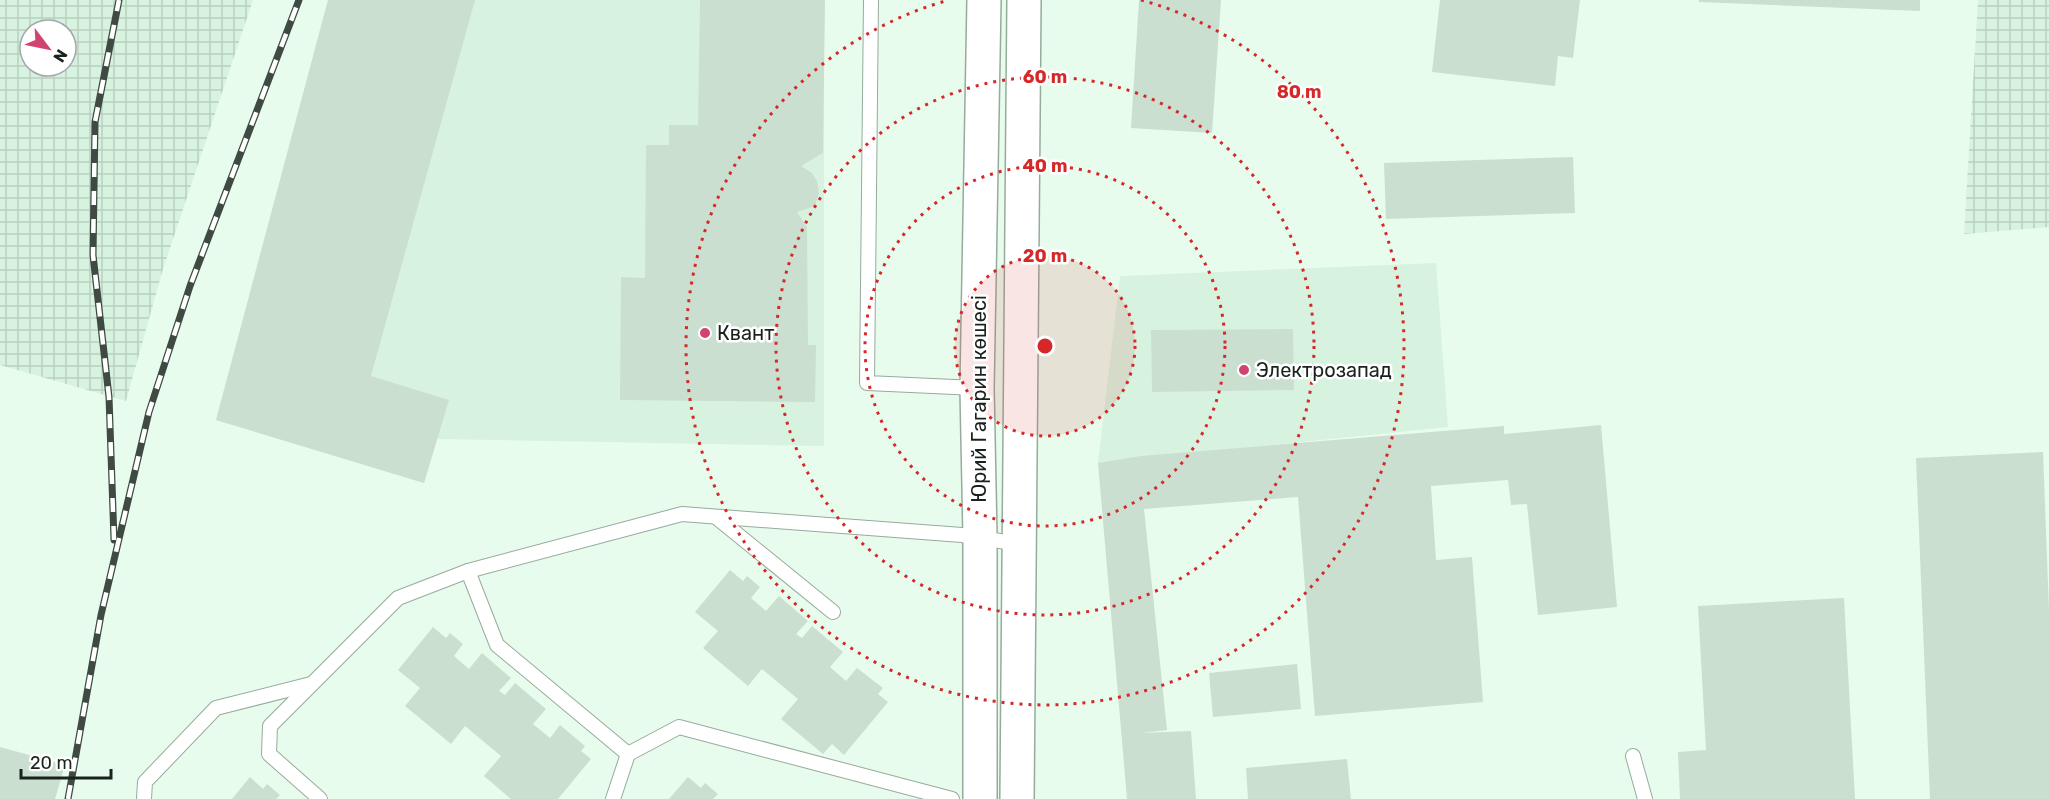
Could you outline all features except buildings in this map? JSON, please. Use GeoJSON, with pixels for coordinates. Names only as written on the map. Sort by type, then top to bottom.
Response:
{"type":"FeatureCollection","features":[{"type":"Feature","properties":{"kind":"main road","name":"Юрий Гагарин көшесі"},"geometry":{"type":"LineString","coordinates":[[980,799],[980,537],[977,388],[984,0]]}},
{"type":"Feature","properties":{"kind":"main road","name":"Юрий Гагарин көшесі"},"geometry":{"type":"LineString","coordinates":[[1017,799],[1024,0]]}},
{"type":"Feature","properties":{"kind":"lane"},"geometry":{"type":"LineString","coordinates":[[871,0],[867,383],[977,388]]}},
{"type":"Feature","properties":{"kind":"lane"},"geometry":{"type":"LineString","coordinates":[[320,799],[269,754],[270,726],[398,598],[468,571],[682,514],[980,537],[1019,544]]}},
{"type":"Feature","properties":{"kind":"lane"},"geometry":{"type":"LineString","coordinates":[[716,516],[833,612]]}},
{"type":"Feature","properties":{"kind":"lane"},"geometry":{"type":"LineString","coordinates":[[468,571],[497,645],[628,754]]}},
{"type":"Feature","properties":{"kind":"lane"},"geometry":{"type":"LineString","coordinates":[[144,799],[145,782],[216,708],[313,684]]}},
{"type":"Feature","properties":{"kind":"lane"},"geometry":{"type":"LineString","coordinates":[[613,799],[628,754],[679,727],[952,799]]}},
{"type":"Feature","properties":{"kind":"lane"},"geometry":{"type":"LineString","coordinates":[[1633,756],[1645,799]]}},
{"type":"Feature","properties":{"kind":"shaded area"},"geometry":{"type":"Polygon","coordinates":[[[0,0],[253,0],[163,269],[126,401],[0,365],[0,0]]]}},
{"type":"Feature","properties":{"kind":"shaded area","name":"Квант"},"geometry":{"type":"Polygon","coordinates":[[[328,0],[824,0],[824,446],[437,439],[424,483],[216,420],[328,0]]]}},
{"type":"Feature","properties":{"kind":"shaded area"},"geometry":{"type":"Polygon","coordinates":[[[1978,0],[2049,0],[2049,227],[1964,234],[1978,0]]]}},
{"type":"Feature","properties":{"kind":"shaded area","name":"Электрозапад"},"geometry":{"type":"Polygon","coordinates":[[[1436,263],[1448,427],[1098,463],[1120,276],[1436,263]]]}},
{"type":"Feature","properties":{"kind":"railway"},"geometry":{"type":"LineString","coordinates":[[114,540],[109,397],[93,255],[95,122],[119,0]]}},
{"type":"Feature","properties":{"kind":"railway"},"geometry":{"type":"LineString","coordinates":[[68,799],[101,615],[149,412],[190,286],[299,0]]}},
{"type":"Feature","properties":{"kind":"place","name":"Квант"},"geometry":{"type":"Point","coordinates":[705,333]}},
{"type":"Feature","properties":{"kind":"place","name":"Электрозапад"},"geometry":{"type":"Point","coordinates":[1244,370]}}]}
